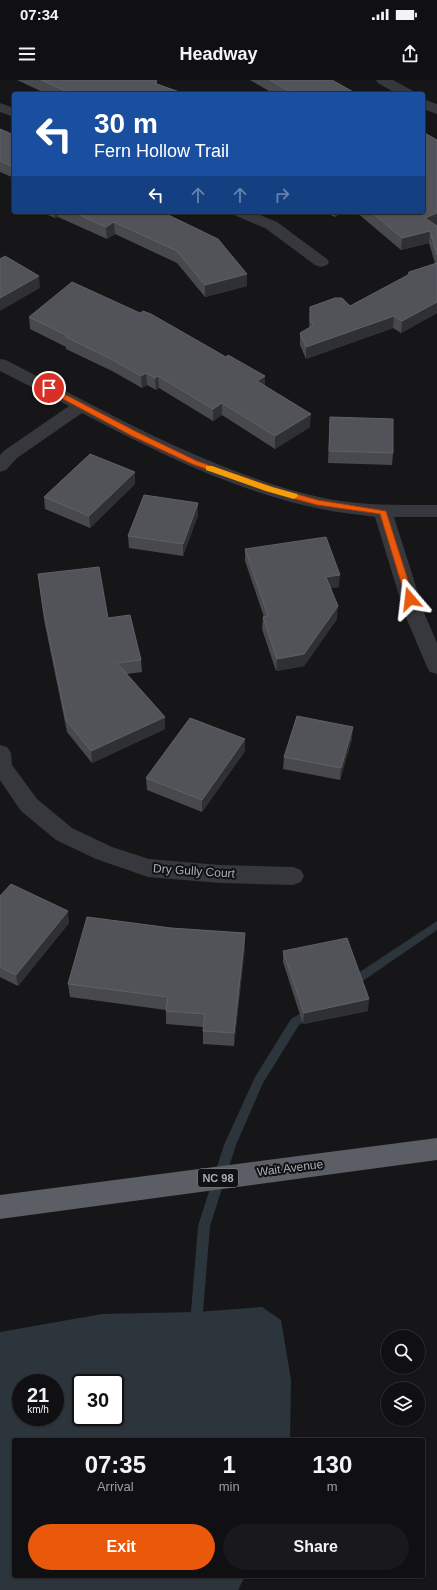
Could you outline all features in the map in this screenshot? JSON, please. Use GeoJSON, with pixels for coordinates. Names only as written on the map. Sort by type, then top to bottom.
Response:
{"type":"FeatureCollection","features":[{"type":"Feature","properties":{"kind":"highway","name":"Wait Avenue"},"geometry":{"type":"LineString","coordinates":[[0,1207],[437,1149]]}},
{"type":"Feature","properties":{"kind":"street"},"geometry":{"type":"LineString","coordinates":[[383,80],[404,92]]}},
{"type":"Feature","properties":{"kind":"street"},"geometry":{"type":"LineString","coordinates":[[425,103],[437,110]]}},
{"type":"Feature","properties":{"kind":"street"},"geometry":{"type":"LineString","coordinates":[[0,107],[12,112]]}},
{"type":"Feature","properties":{"kind":"street"},"geometry":{"type":"LineString","coordinates":[[245,214],[271,225],[321,262]]}},
{"type":"Feature","properties":{"kind":"street"},"geometry":{"type":"LineString","coordinates":[[0,364],[134,434],[202,465],[269,489],[317,502],[383,512],[437,511]]}},
{"type":"Feature","properties":{"kind":"street"},"geometry":{"type":"LineString","coordinates":[[0,466],[11,454],[81,406]]}},
{"type":"Feature","properties":{"kind":"street"},"geometry":{"type":"LineString","coordinates":[[383,512],[415,615],[437,667]]}},
{"type":"Feature","properties":{"kind":"street","name":"Dry Gully Court"},"geometry":{"type":"LineString","coordinates":[[0,753],[2,766],[29,805],[64,834],[104,853],[148,868],[220,874],[293,876]]}},
{"type":"Feature","properties":{"kind":"shaded area"},"geometry":{"type":"Polygon","coordinates":[[[262,1307],[281,1320],[291,1380],[290,1438],[12,1438],[12,1578],[244,1578],[238,1590],[0,1590],[0,1332],[102,1314],[197,1312],[262,1307]]]}},
{"type":"Feature","properties":{"kind":"building"},"geometry":{"type":"Polygon","coordinates":[[[41,80],[155,80],[157,81],[154,83],[179,92],[68,92],[41,80]]]}},
{"type":"Feature","properties":{"kind":"building"},"geometry":{"type":"Polygon","coordinates":[[[270,80],[332,80],[353,92],[291,92],[270,80]]]}},
{"type":"Feature","properties":{"kind":"building"},"geometry":{"type":"Polygon","coordinates":[[[0,129],[12,134],[12,166],[0,161],[0,129]]]}},
{"type":"Feature","properties":{"kind":"building"},"geometry":{"type":"Polygon","coordinates":[[[425,133],[437,140],[437,213],[425,218],[437,226],[437,255],[430,231],[402,238],[373,214],[425,214],[425,133]]]}},
{"type":"Feature","properties":{"kind":"building"},"geometry":{"type":"Polygon","coordinates":[[[77,214],[166,214],[218,239],[247,274],[205,285],[177,251],[114,222],[106,227],[77,214]]]}},
{"type":"Feature","properties":{"kind":"building"},"geometry":{"type":"Polygon","coordinates":[[[5,256],[39,276],[0,298],[0,259],[5,256]]]}},
{"type":"Feature","properties":{"kind":"building"},"geometry":{"type":"Polygon","coordinates":[[[437,263],[437,302],[402,321],[394,316],[306,347],[300,333],[314,325],[310,321],[310,307],[335,298],[342,298],[350,306],[408,275],[409,272],[437,263]]]}},
{"type":"Feature","properties":{"kind":"building"},"geometry":{"type":"Polygon","coordinates":[[[72,282],[140,313],[143,311],[151,314],[226,357],[228,355],[265,376],[257,381],[311,414],[275,436],[222,403],[213,409],[158,376],[155,378],[146,373],[141,376],[111,359],[66,337],[68,336],[29,317],[72,282]]]}},
{"type":"Feature","properties":{"kind":"building"},"geometry":{"type":"Polygon","coordinates":[[[330,417],[393,419],[393,453],[329,451],[330,417]]]}},
{"type":"Feature","properties":{"kind":"building"},"geometry":{"type":"Polygon","coordinates":[[[90,454],[135,472],[89,516],[44,497],[90,454]]]}},
{"type":"Feature","properties":{"kind":"building"},"geometry":{"type":"Polygon","coordinates":[[[144,495],[198,503],[183,544],[128,536],[144,495]]]}},
{"type":"Feature","properties":{"kind":"building"},"geometry":{"type":"Polygon","coordinates":[[[326,537],[340,575],[326,577],[338,606],[304,654],[277,659],[263,617],[268,616],[245,549],[326,537]]]}},
{"type":"Feature","properties":{"kind":"building"},"geometry":{"type":"Polygon","coordinates":[[[99,567],[108,618],[130,615],[141,660],[117,663],[165,717],[91,751],[66,720],[43,608],[38,574],[99,567]]]}},
{"type":"Feature","properties":{"kind":"building"},"geometry":{"type":"Polygon","coordinates":[[[297,716],[353,727],[341,768],[284,757],[297,716]]]}},
{"type":"Feature","properties":{"kind":"building"},"geometry":{"type":"Polygon","coordinates":[[[190,718],[245,739],[202,800],[146,778],[190,718]]]}},
{"type":"Feature","properties":{"kind":"building"},"geometry":{"type":"Polygon","coordinates":[[[11,884],[68,911],[16,975],[0,967],[0,896],[11,884]]]}},
{"type":"Feature","properties":{"kind":"building"},"geometry":{"type":"Polygon","coordinates":[[[87,917],[171,928],[245,933],[234,1033],[203,1031],[205,1014],[166,1011],[168,997],[68,984],[87,917]]]}},
{"type":"Feature","properties":{"kind":"building"},"geometry":{"type":"Polygon","coordinates":[[[347,938],[369,999],[304,1013],[283,951],[347,938]]]}},
{"type":"Feature","properties":{"kind":"waterway"},"geometry":{"type":"LineString","coordinates":[[350,984],[437,925]]}},
{"type":"Feature","properties":{"kind":"waterway"},"geometry":{"type":"LineString","coordinates":[[197,1312],[204,1226],[230,1145],[259,1080],[295,1022],[311,1011]]}},
{"type":"Feature","properties":{"kind":"slow traffic"},"geometry":{"type":"LineString","coordinates":[[209,468],[294,496]]}},
{"type":"Feature","properties":{"kind":"route"},"geometry":{"type":"LineString","coordinates":[[49,388],[134,434],[194,463],[269,489],[317,502],[383,512],[410,599]]}}]}
